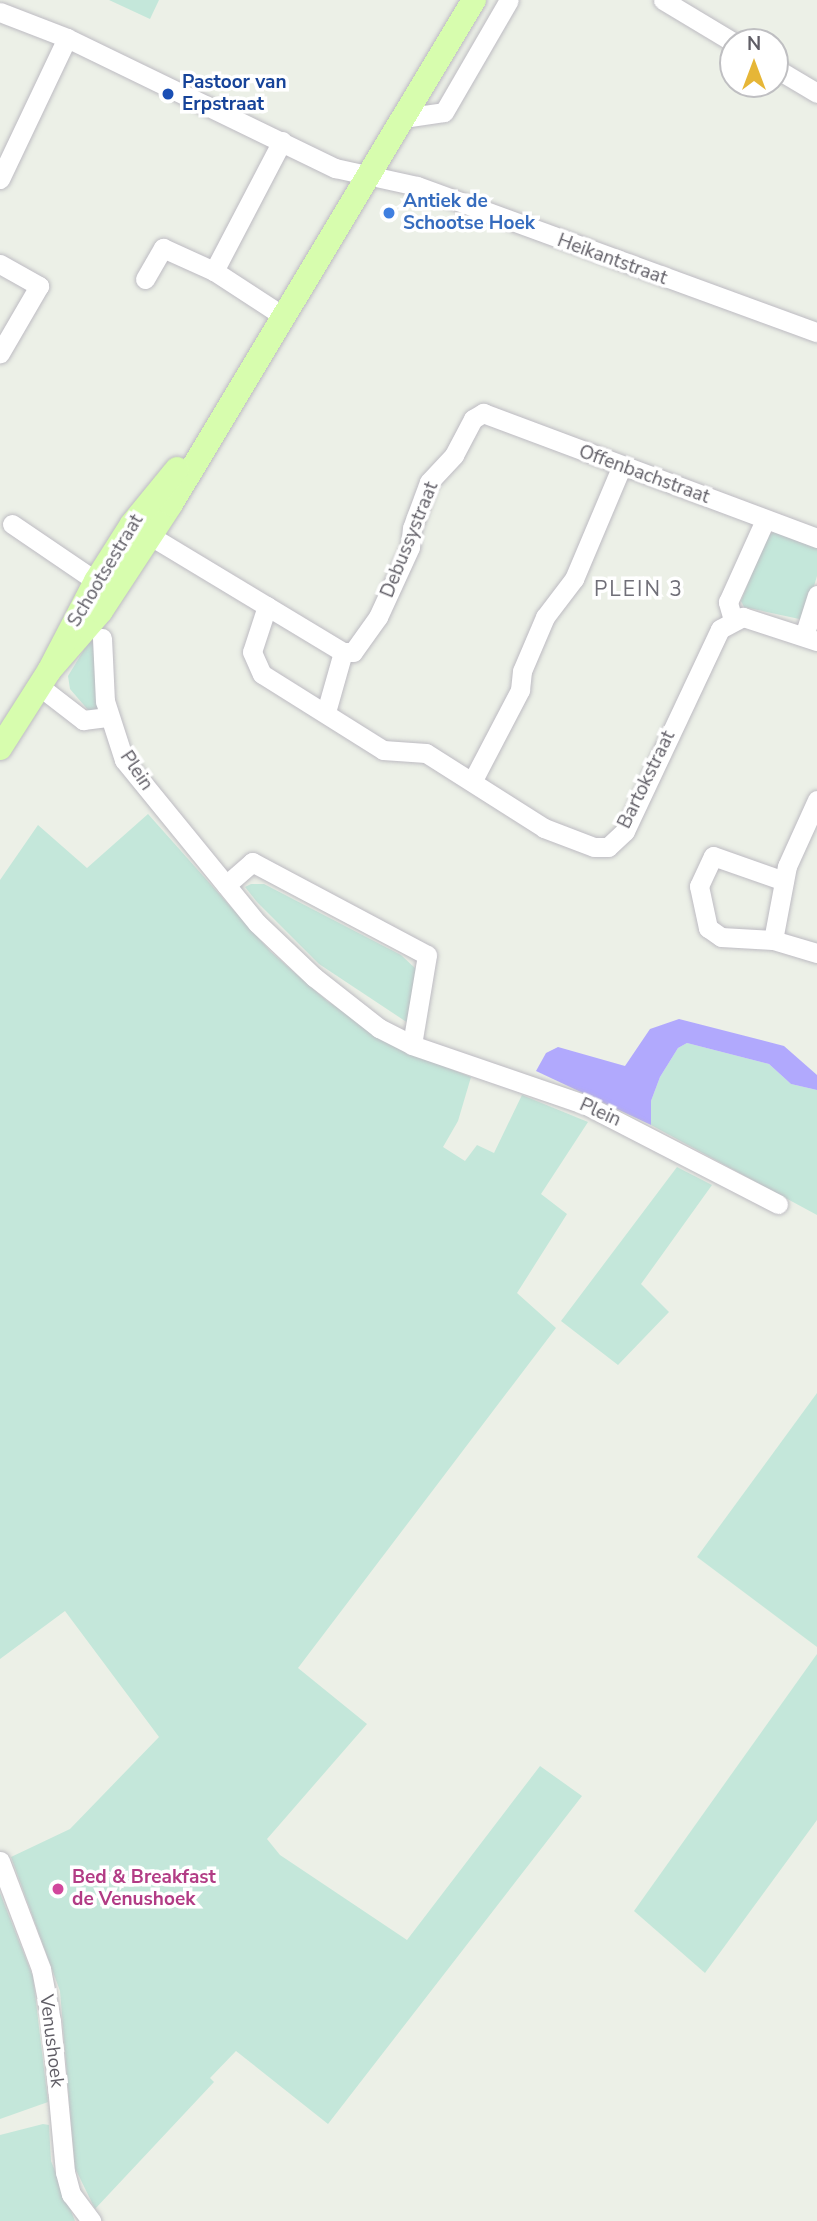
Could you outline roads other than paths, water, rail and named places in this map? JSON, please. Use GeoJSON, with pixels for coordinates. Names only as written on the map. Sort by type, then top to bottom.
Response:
{"type":"FeatureCollection","features":[{"type":"Feature","properties":{"kind":"main road","name":"Schootsestraat"},"geometry":{"type":"LineString","coordinates":[[0,748],[44,678],[96,580],[141,530],[224,412],[474,0]]}},
{"type":"Feature","properties":{"kind":"main road","name":"Schootsestraat"},"geometry":{"type":"LineString","coordinates":[[44,678],[101,611],[141,530]]}},
{"type":"Feature","properties":{"kind":"street"},"geometry":{"type":"LineString","coordinates":[[403,118],[444,112],[509,0]]}},
{"type":"Feature","properties":{"kind":"street"},"geometry":{"type":"LineString","coordinates":[[663,0],[719,34]]}},
{"type":"Feature","properties":{"kind":"street"},"geometry":{"type":"LineString","coordinates":[[0,12],[68,38],[335,168],[368,175]]}},
{"type":"Feature","properties":{"kind":"street"},"geometry":{"type":"LineString","coordinates":[[0,179],[68,38]]}},
{"type":"Feature","properties":{"kind":"street"},"geometry":{"type":"LineString","coordinates":[[789,76],[817,93]]}},
{"type":"Feature","properties":{"kind":"street"},"geometry":{"type":"LineString","coordinates":[[214,271],[282,141]]}},
{"type":"Feature","properties":{"kind":"street","name":"Heikantstraat"},"geometry":{"type":"LineString","coordinates":[[368,175],[417,186],[817,332]]}},
{"type":"Feature","properties":{"kind":"street"},"geometry":{"type":"LineString","coordinates":[[145,279],[163,248],[214,271],[283,316]]}},
{"type":"Feature","properties":{"kind":"street"},"geometry":{"type":"LineString","coordinates":[[0,264],[40,286],[0,353]]}},
{"type":"Feature","properties":{"kind":"street","name":"Offenbachstraat"},"geometry":{"type":"LineString","coordinates":[[473,419],[483,413],[621,468],[817,538]]}},
{"type":"Feature","properties":{"kind":"street","name":"Debussystraat"},"geometry":{"type":"LineString","coordinates":[[343,652],[353,652],[378,617],[410,547],[429,482],[454,455],[473,419]]}},
{"type":"Feature","properties":{"kind":"street"},"geometry":{"type":"LineString","coordinates":[[473,780],[520,690],[522,671],[545,617],[574,579],[621,468]]}},
{"type":"Feature","properties":{"kind":"street"},"geometry":{"type":"LineString","coordinates":[[765,520],[728,602],[733,620],[743,617],[811,638],[817,596]]}},
{"type":"Feature","properties":{"kind":"street"},"geometry":{"type":"LineString","coordinates":[[12,524],[96,580],[101,611]]}},
{"type":"Feature","properties":{"kind":"street"},"geometry":{"type":"LineString","coordinates":[[141,530],[343,652],[326,712]]}},
{"type":"Feature","properties":{"kind":"street","name":"Bartokstraat"},"geometry":{"type":"LineString","coordinates":[[267,606],[252,652],[262,674],[383,750],[426,753],[473,780],[544,828],[594,847],[608,847],[625,831],[720,628],[733,620]]}},
{"type":"Feature","properties":{"kind":"street","name":"Plein"},"geometry":{"type":"LineString","coordinates":[[102,638],[109,717],[124,760],[257,923],[314,978],[379,1028],[412,1045],[586,1105],[778,1204]]}},
{"type":"Feature","properties":{"kind":"street"},"geometry":{"type":"LineString","coordinates":[[44,678],[83,720],[109,717]]}},
{"type":"Feature","properties":{"kind":"street"},"geometry":{"type":"LineString","coordinates":[[773,940],[784,881],[817,800]]}},
{"type":"Feature","properties":{"kind":"street"},"geometry":{"type":"LineString","coordinates":[[784,881],[713,856],[699,886],[708,928],[721,937],[773,940],[817,953]]}},
{"type":"Feature","properties":{"kind":"street"},"geometry":{"type":"LineString","coordinates":[[226,885],[252,862],[428,955],[412,1045]]}},
{"type":"Feature","properties":{"kind":"street","name":"Venushoek"},"geometry":{"type":"LineString","coordinates":[[0,1861],[41,1969],[51,2021],[65,2172],[71,2194],[91,2221]]}},
{"type":"Feature","properties":{"kind":"place","name":"Pastoor van Erpstraat"},"geometry":{"type":"Point","coordinates":[168,94]}},
{"type":"Feature","properties":{"kind":"place","name":"Antiek de Schootse Hoek"},"geometry":{"type":"Point","coordinates":[389,213]}},
{"type":"Feature","properties":{"kind":"place","name":"Bed & Breakfast de Venushoek"},"geometry":{"type":"Point","coordinates":[58,1889]}},
{"type":"Feature","properties":{"kind":"district","name":"PLEIN 3"},"geometry":{"type":"Point","coordinates":[639,589]}}]}
